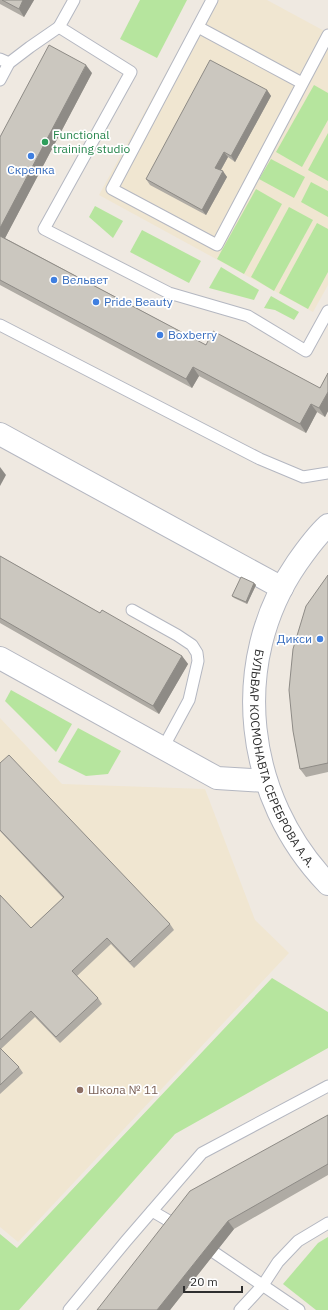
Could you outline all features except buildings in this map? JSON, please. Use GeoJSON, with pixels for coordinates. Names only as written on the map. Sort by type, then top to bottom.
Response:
{"type":"FeatureCollection","features":[{"type":"Feature","properties":{"kind":"street"},"geometry":{"type":"LineString","coordinates":[[0,434],[282,588]]}},
{"type":"Feature","properties":{"kind":"street","name":"БУЛЬВАР КОСМОНАВТА СЕРЕБРОВА А.А."},"geometry":{"type":"LineString","coordinates":[[325,875],[302,853],[287,831],[275,806],[259,755],[255,728],[254,700],[256,673],[261,646],[269,619],[282,588],[308,547],[328,525]]}},
{"type":"Feature","properties":{"kind":"street"},"geometry":{"type":"LineString","coordinates":[[0,658],[217,778],[266,781]]}},
{"type":"Feature","properties":{"kind":"lane"},"geometry":{"type":"LineString","coordinates":[[0,80],[4,61],[30,47],[59,27],[74,0]]}},
{"type":"Feature","properties":{"kind":"lane"},"geometry":{"type":"LineString","coordinates":[[212,0],[112,189],[216,245],[328,34]]}},
{"type":"Feature","properties":{"kind":"lane"},"geometry":{"type":"LineString","coordinates":[[59,27],[131,72],[44,229],[169,293],[248,316],[306,351],[328,311]]}},
{"type":"Feature","properties":{"kind":"lane"},"geometry":{"type":"LineString","coordinates":[[198,27],[302,83]]}},
{"type":"Feature","properties":{"kind":"lane"},"geometry":{"type":"LineString","coordinates":[[0,325],[260,459],[303,477],[328,473]]}},
{"type":"Feature","properties":{"kind":"lane"},"geometry":{"type":"LineString","coordinates":[[132,610],[177,635],[192,645],[197,653],[198,661],[189,700],[163,748]]}},
{"type":"Feature","properties":{"kind":"lane"},"geometry":{"type":"LineString","coordinates":[[69,1310],[202,1153],[328,1086]]}},
{"type":"Feature","properties":{"kind":"lane"},"geometry":{"type":"LineString","coordinates":[[152,1211],[176,1225]]}},
{"type":"Feature","properties":{"kind":"lane"},"geometry":{"type":"LineString","coordinates":[[240,1310],[263,1285],[278,1262],[298,1241],[328,1223]]}},
{"type":"Feature","properties":{"kind":"lane"},"geometry":{"type":"LineString","coordinates":[[215,1253],[300,1310]]}},
{"type":"Feature","properties":{"kind":"shaded area"},"geometry":{"type":"Polygon","coordinates":[[[206,0],[267,0],[328,33],[328,285],[313,312],[99,195],[206,0]]]}},
{"type":"Feature","properties":{"kind":"shaded area","name":"Школа № 11"},"geometry":{"type":"Polygon","coordinates":[[[0,718],[62,784],[205,789],[255,920],[289,953],[18,1242],[0,1227],[0,718]]]}},
{"type":"Feature","properties":{"kind":"green space"},"geometry":{"type":"Polygon","coordinates":[[[140,0],[187,0],[157,58],[120,39],[140,0]]]}},
{"type":"Feature","properties":{"kind":"green space"},"geometry":{"type":"Polygon","coordinates":[[[314,85],[328,93],[328,120],[302,167],[276,152],[314,85]]]}},
{"type":"Feature","properties":{"kind":"green space"},"geometry":{"type":"Polygon","coordinates":[[[328,133],[328,181],[308,170],[328,133]]]}},
{"type":"Feature","properties":{"kind":"green space"},"geometry":{"type":"Polygon","coordinates":[[[271,159],[305,177],[294,198],[259,179],[271,159]]]}},
{"type":"Feature","properties":{"kind":"green space"},"geometry":{"type":"Polygon","coordinates":[[[311,182],[328,191],[328,217],[301,202],[311,182]]]}},
{"type":"Feature","properties":{"kind":"green space"},"geometry":{"type":"Polygon","coordinates":[[[256,189],[282,204],[244,274],[217,259],[256,189]]]}},
{"type":"Feature","properties":{"kind":"green space"},"geometry":{"type":"Polygon","coordinates":[[[95,206],[123,221],[113,238],[89,217],[95,206]]]}},
{"type":"Feature","properties":{"kind":"green space"},"geometry":{"type":"Polygon","coordinates":[[[289,207],[313,220],[274,291],[251,277],[289,207]]]}},
{"type":"Feature","properties":{"kind":"green space"},"geometry":{"type":"Polygon","coordinates":[[[317,223],[328,229],[328,272],[308,309],[279,293],[317,223]]]}},
{"type":"Feature","properties":{"kind":"green space"},"geometry":{"type":"Polygon","coordinates":[[[142,230],[201,261],[189,283],[130,252],[142,230]]]}},
{"type":"Feature","properties":{"kind":"green space"},"geometry":{"type":"Polygon","coordinates":[[[221,267],[259,290],[254,300],[209,288],[221,267]]]}},
{"type":"Feature","properties":{"kind":"green space"},"geometry":{"type":"Polygon","coordinates":[[[271,296],[299,312],[294,320],[275,310],[264,308],[271,296]]]}},
{"type":"Feature","properties":{"kind":"green space"},"geometry":{"type":"Polygon","coordinates":[[[11,690],[72,724],[56,752],[5,701],[11,690]]]}},
{"type":"Feature","properties":{"kind":"green space"},"geometry":{"type":"Polygon","coordinates":[[[78,728],[121,751],[108,774],[86,776],[58,762],[78,728]]]}},
{"type":"Feature","properties":{"kind":"green space"},"geometry":{"type":"Polygon","coordinates":[[[272,978],[328,1012],[328,1048],[175,1134],[19,1310],[0,1310],[0,1234],[17,1248],[272,978]]]}},
{"type":"Feature","properties":{"kind":"green space"},"geometry":{"type":"Polygon","coordinates":[[[328,1237],[328,1310],[316,1310],[283,1284],[318,1243],[328,1237]]]}},
{"type":"Feature","properties":{"kind":"place","name":"Functional training studio"},"geometry":{"type":"Point","coordinates":[45,142]}},
{"type":"Feature","properties":{"kind":"place","name":"Скрепка"},"geometry":{"type":"Point","coordinates":[31,156]}},
{"type":"Feature","properties":{"kind":"place","name":"Вельвет"},"geometry":{"type":"Point","coordinates":[54,280]}},
{"type":"Feature","properties":{"kind":"place","name":"Pride Beauty"},"geometry":{"type":"Point","coordinates":[96,302]}},
{"type":"Feature","properties":{"kind":"place","name":"Boxberry"},"geometry":{"type":"Point","coordinates":[160,335]}},
{"type":"Feature","properties":{"kind":"place","name":"Дикси"},"geometry":{"type":"Point","coordinates":[320,639]}},
{"type":"Feature","properties":{"kind":"place","name":"Школа № 11"},"geometry":{"type":"Point","coordinates":[80,1090]}}]}
